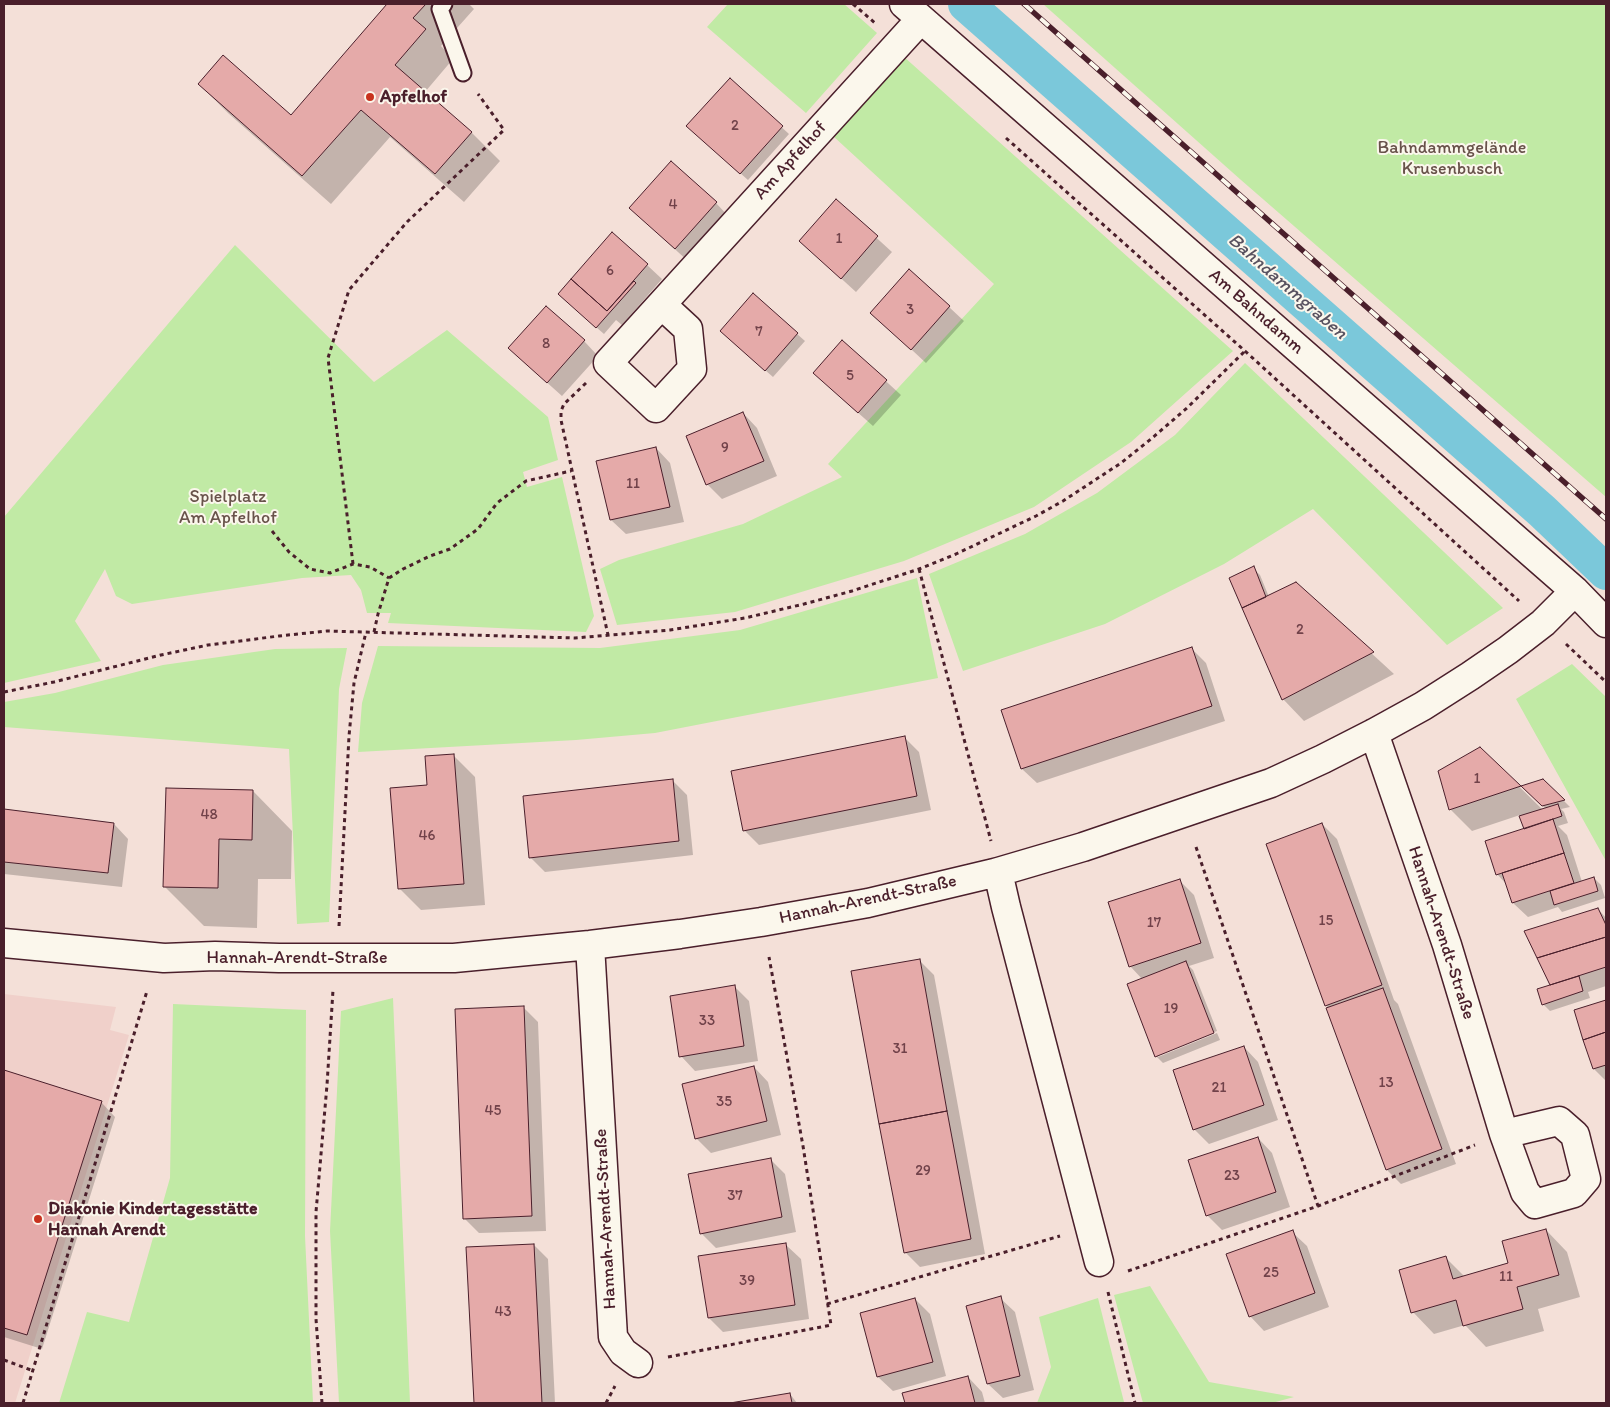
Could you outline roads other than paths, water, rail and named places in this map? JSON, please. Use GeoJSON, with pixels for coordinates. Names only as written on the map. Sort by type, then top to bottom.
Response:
{"type":"FeatureCollection","features":[{"type":"Feature","properties":{"kind":"street","name":"Am Apfelhof"},"geometry":{"type":"LineString","coordinates":[[662,304],[898,43],[912,12]]}},
{"type":"Feature","properties":{"kind":"street","name":"Am Bahndamm"},"geometry":{"type":"LineString","coordinates":[[912,12],[1574,592],[1606,623]]}},
{"type":"Feature","properties":{"kind":"street","name":"Hannah-Arendt-Straße"},"geometry":{"type":"LineString","coordinates":[[4,943],[164,958],[454,958],[590,945],[752,923],[868,903],[998,872],[1120,835],[1271,783],[1323,760],[1423,706],[1508,650],[1543,623],[1574,592]]}},
{"type":"Feature","properties":{"kind":"street","name":"Hannah-Arendt-Straße"},"geometry":{"type":"LineString","coordinates":[[1374,733],[1447,945],[1504,1134]]}},
{"type":"Feature","properties":{"kind":"street"},"geometry":{"type":"LineString","coordinates":[[998,872],[1102,1271]]}},
{"type":"Feature","properties":{"kind":"street","name":"Hannah-Arendt-Straße"},"geometry":{"type":"LineString","coordinates":[[590,945],[613,1337],[623,1352],[638,1363]]}},
{"type":"Feature","properties":{"kind":"lane"},"geometry":{"type":"LineString","coordinates":[[444,4],[440,8],[462,73]]}},
{"type":"Feature","properties":{"kind":"waterway","name":"Bahndammgraben"},"geometry":{"type":"LineString","coordinates":[[966,4],[1542,511],[1606,572]]}},
{"type":"Feature","properties":{"kind":"railway"},"geometry":{"type":"LineString","coordinates":[[1024,4],[1606,519]]}},
{"type":"Feature","properties":{"kind":"place","name":"Apfelhof"},"geometry":{"type":"Point","coordinates":[370,97]}},
{"type":"Feature","properties":{"kind":"place","name":"Diakonie Kindertagesstätte Hannah Arendt"},"geometry":{"type":"Point","coordinates":[38,1219]}},
{"type":"Feature","properties":{"kind":"park label","name":"Bahndammgelände Krusenbusch"},"geometry":{"type":"Point","coordinates":[1452,158]}},
{"type":"Feature","properties":{"kind":"park label","name":"Spielplatz Am Apfelhof"},"geometry":{"type":"Point","coordinates":[228,507]}}]}
